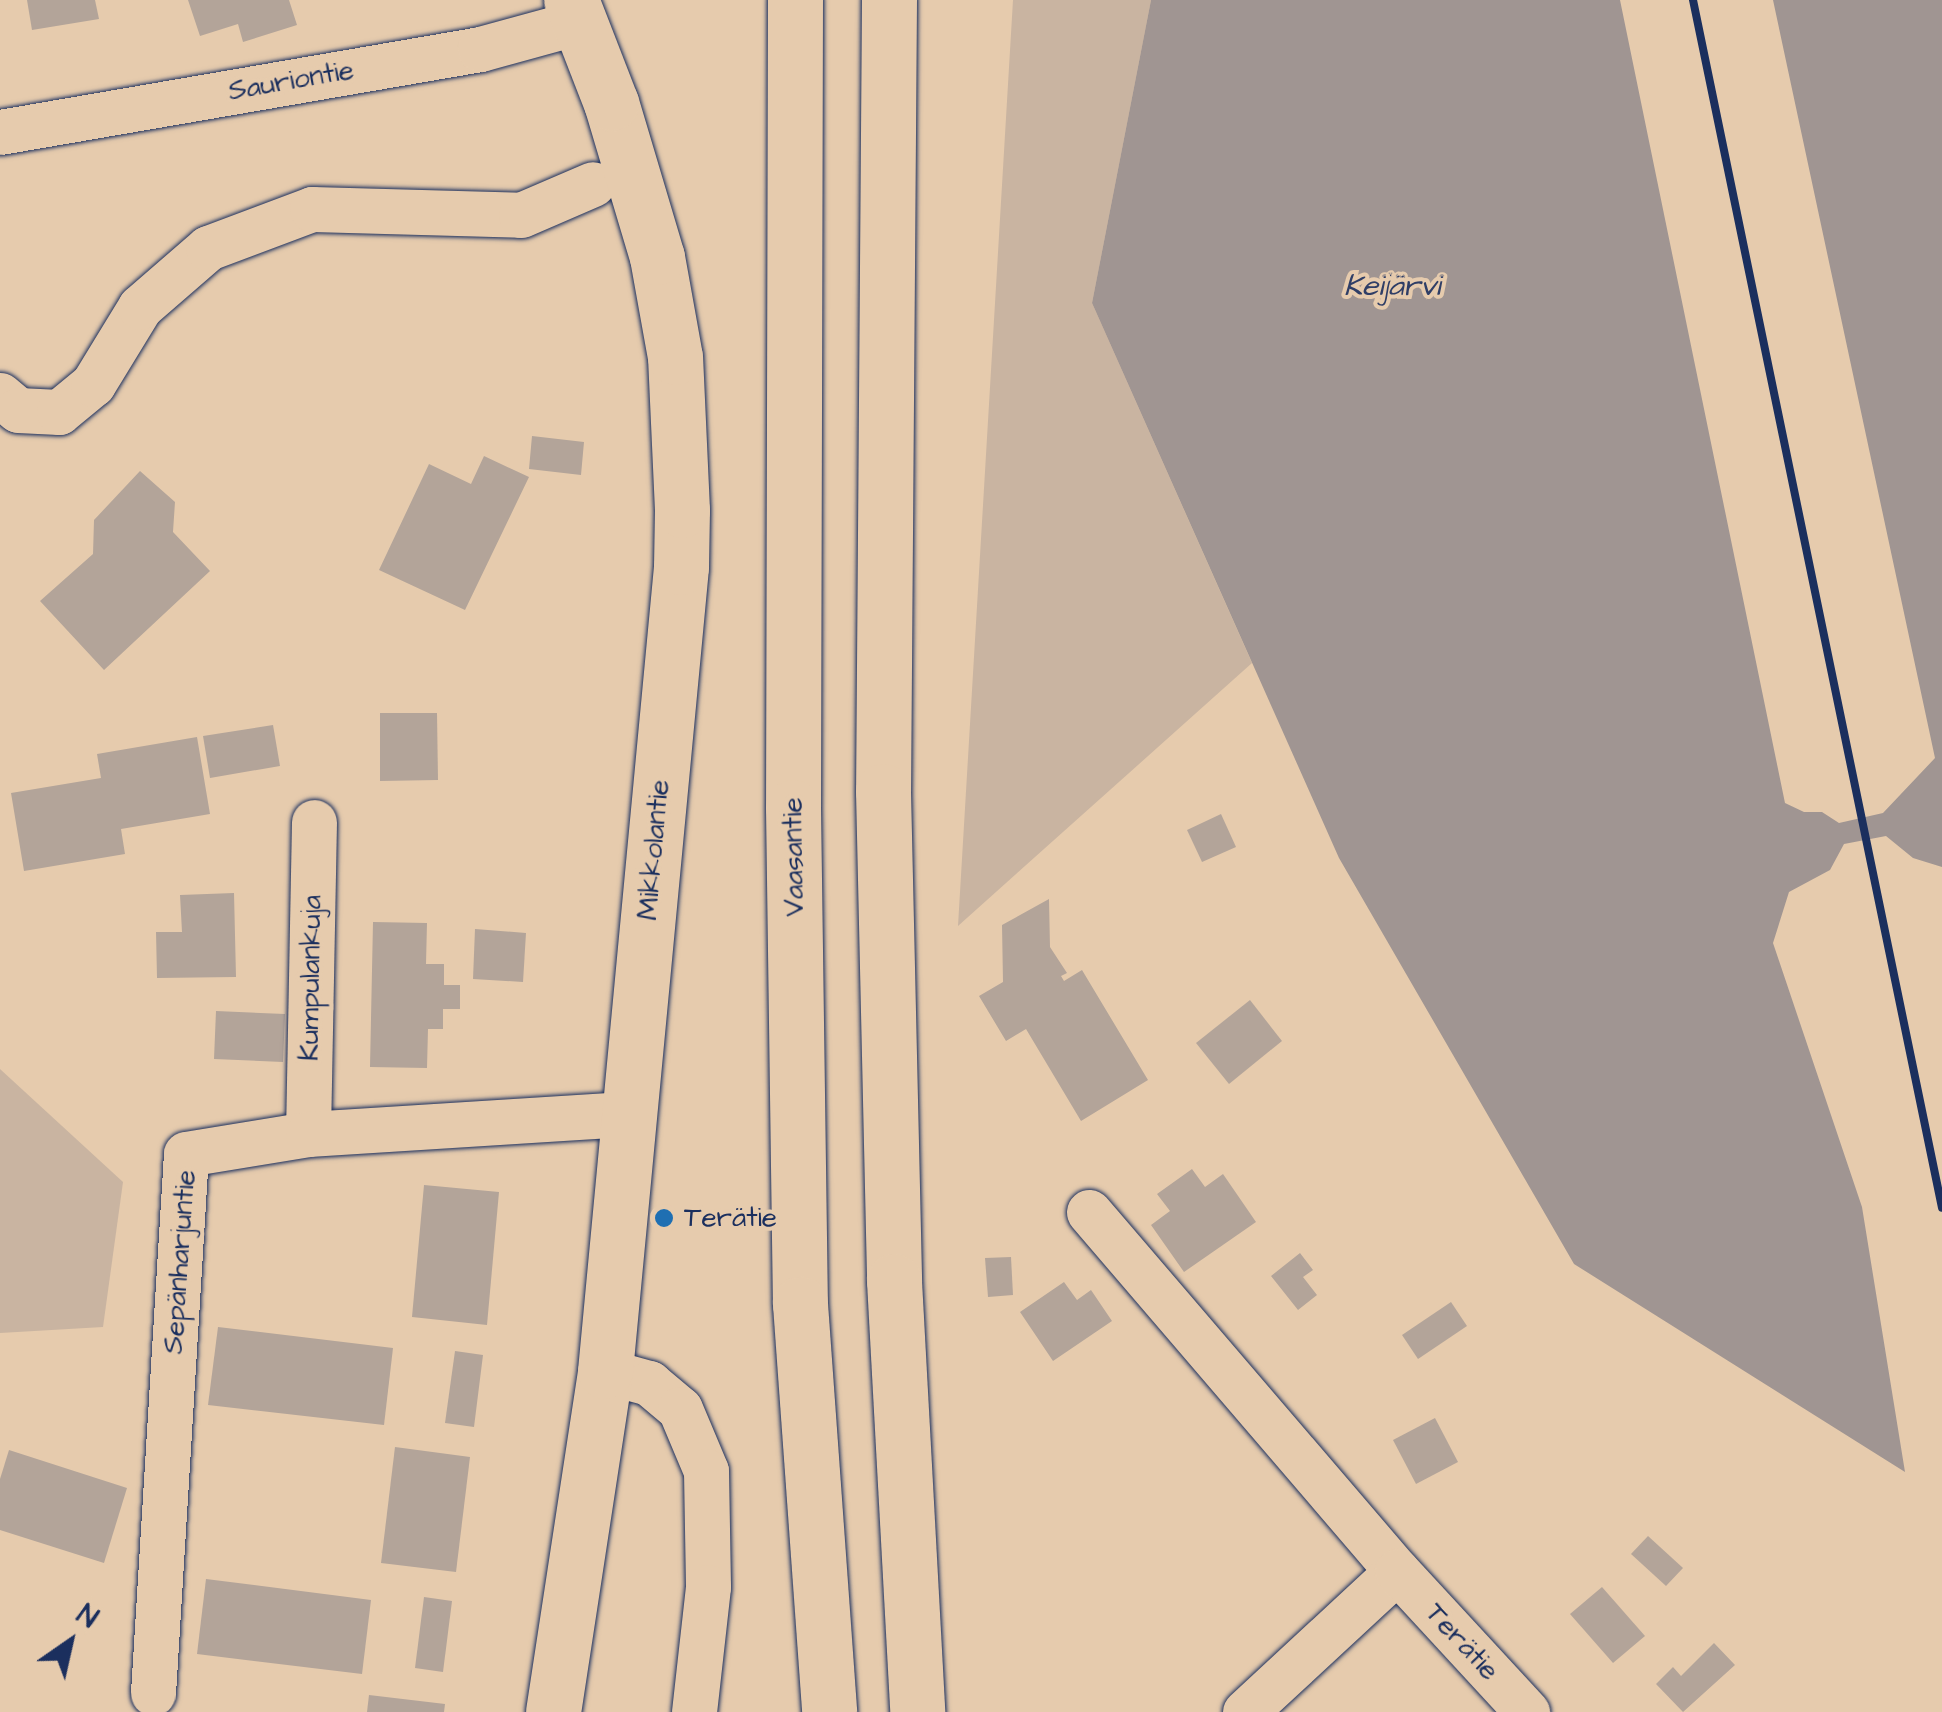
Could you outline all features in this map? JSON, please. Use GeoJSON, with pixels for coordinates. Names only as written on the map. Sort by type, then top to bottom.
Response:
{"type":"FeatureCollection","features":[{"type":"Feature","properties":{"kind":"main road","name":"Vaasantie"},"geometry":{"type":"LineString","coordinates":[[796,0],[793,807],[800,1304],[828,1712]]}},
{"type":"Feature","properties":{"kind":"main road"},"geometry":{"type":"LineString","coordinates":[[888,0],[882,791],[894,1282],[917,1712]]}},
{"type":"Feature","properties":{"kind":"main road","name":"Mikkolantie"},"geometry":{"type":"LineString","coordinates":[[553,1712],[605,1371],[681,567],[681,434],[675,357],[657,258],[610,103],[575,11]]}},
{"type":"Feature","properties":{"kind":"street","name":"Sauriontie"},"geometry":{"type":"LineString","coordinates":[[0,132],[480,49],[575,11]]}},
{"type":"Feature","properties":{"kind":"street"},"geometry":{"type":"LineString","coordinates":[[0,395],[18,410],[59,412],[93,384],[140,306],[208,248],[312,209],[521,215],[593,184]]}},
{"type":"Feature","properties":{"kind":"street","name":"Kumpulankuja"},"geometry":{"type":"LineString","coordinates":[[308,1134],[314,822]]}},
{"type":"Feature","properties":{"kind":"street","name":"Sepänharjuntie"},"geometry":{"type":"LineString","coordinates":[[154,1694],[186,1154],[308,1134],[629,1114]]}},
{"type":"Feature","properties":{"kind":"street","name":"Terätie"},"geometry":{"type":"LineString","coordinates":[[1089,1212],[1397,1571],[1527,1712]]}},
{"type":"Feature","properties":{"kind":"street"},"geometry":{"type":"LineString","coordinates":[[605,1371],[648,1383],[680,1409],[706,1471],[708,1587],[694,1712]]}},
{"type":"Feature","properties":{"kind":"street"},"geometry":{"type":"LineString","coordinates":[[1245,1712],[1397,1571]]}},
{"type":"Feature","properties":{"kind":"shaded area"},"geometry":{"type":"Polygon","coordinates":[[[1013,0],[1151,0],[1092,303],[1252,663],[958,926],[1013,0]]]}},
{"type":"Feature","properties":{"kind":"shaded area"},"geometry":{"type":"Polygon","coordinates":[[[0,1069],[123,1182],[103,1327],[0,1333],[0,1069]]]}},
{"type":"Feature","properties":{"kind":"water","name":"Keijärvi"},"geometry":{"type":"Polygon","coordinates":[[[1151,0],[1620,0],[1785,803],[1804,812],[1822,812],[1839,823],[1883,813],[1935,758],[1773,0],[1942,0],[1942,867],[1913,858],[1886,836],[1844,844],[1830,870],[1789,892],[1773,943],[1862,1207],[1905,1472],[1574,1264],[1339,858],[1092,303],[1151,0]]]}},
{"type":"Feature","properties":{"kind":"building"},"geometry":{"type":"Polygon","coordinates":[[[27,0],[95,0],[99,19],[32,30],[27,0]]]}},
{"type":"Feature","properties":{"kind":"building"},"geometry":{"type":"Polygon","coordinates":[[[188,0],[289,0],[297,25],[243,42],[238,24],[200,36],[188,0]]]}},
{"type":"Feature","properties":{"kind":"building"},"geometry":{"type":"Polygon","coordinates":[[[532,436],[584,442],[581,475],[529,469],[532,436]]]}},
{"type":"Feature","properties":{"kind":"building"},"geometry":{"type":"Polygon","coordinates":[[[484,456],[529,477],[465,610],[379,570],[429,464],[471,484],[484,456]]]}},
{"type":"Feature","properties":{"kind":"building"},"geometry":{"type":"Polygon","coordinates":[[[140,471],[175,502],[173,532],[210,571],[104,670],[40,601],[93,554],[94,520],[140,471]]]}},
{"type":"Feature","properties":{"kind":"building"},"geometry":{"type":"Polygon","coordinates":[[[380,713],[437,713],[438,780],[380,781],[380,713]]]}},
{"type":"Feature","properties":{"kind":"building"},"geometry":{"type":"Polygon","coordinates":[[[273,725],[280,766],[210,778],[203,736],[273,725]]]}},
{"type":"Feature","properties":{"kind":"building"},"geometry":{"type":"Polygon","coordinates":[[[197,737],[210,814],[121,829],[125,854],[24,871],[11,793],[101,778],[97,754],[197,737]]]}},
{"type":"Feature","properties":{"kind":"building"},"geometry":{"type":"Polygon","coordinates":[[[1221,814],[1236,847],[1202,862],[1187,830],[1221,814]]]}},
{"type":"Feature","properties":{"kind":"building"},"geometry":{"type":"Polygon","coordinates":[[[234,893],[236,977],[157,978],[156,932],[182,932],[180,895],[234,893]]]}},
{"type":"Feature","properties":{"kind":"building"},"geometry":{"type":"Polygon","coordinates":[[[1049,899],[1050,947],[1067,973],[1061,976],[1064,981],[1082,970],[1148,1080],[1081,1121],[1026,1029],[1006,1041],[979,996],[1003,982],[1002,925],[1049,899]]]}},
{"type":"Feature","properties":{"kind":"building"},"geometry":{"type":"Polygon","coordinates":[[[373,922],[427,923],[426,964],[444,964],[444,985],[460,985],[460,1009],[443,1009],[443,1029],[428,1029],[427,1068],[370,1067],[373,922]]]}},
{"type":"Feature","properties":{"kind":"building"},"geometry":{"type":"Polygon","coordinates":[[[475,929],[526,933],[523,982],[473,979],[475,929]]]}},
{"type":"Feature","properties":{"kind":"building"},"geometry":{"type":"Polygon","coordinates":[[[1250,1000],[1282,1041],[1229,1084],[1196,1043],[1250,1000]]]}},
{"type":"Feature","properties":{"kind":"building"},"geometry":{"type":"Polygon","coordinates":[[[216,1011],[285,1014],[283,1062],[214,1059],[216,1011]]]}},
{"type":"Feature","properties":{"kind":"building"},"geometry":{"type":"Polygon","coordinates":[[[1192,1169],[1205,1187],[1223,1174],[1256,1222],[1184,1272],[1151,1225],[1170,1211],[1157,1194],[1192,1169]]]}},
{"type":"Feature","properties":{"kind":"building"},"geometry":{"type":"Polygon","coordinates":[[[424,1185],[499,1192],[487,1325],[412,1317],[424,1185]]]}},
{"type":"Feature","properties":{"kind":"building"},"geometry":{"type":"Polygon","coordinates":[[[1300,1253],[1313,1270],[1303,1277],[1317,1295],[1298,1310],[1271,1276],[1300,1253]]]}},
{"type":"Feature","properties":{"kind":"building"},"geometry":{"type":"Polygon","coordinates":[[[1011,1257],[1013,1295],[988,1297],[985,1258],[1011,1257]]]}},
{"type":"Feature","properties":{"kind":"building"},"geometry":{"type":"Polygon","coordinates":[[[1064,1282],[1077,1300],[1091,1290],[1112,1321],[1053,1361],[1020,1312],[1064,1282]]]}},
{"type":"Feature","properties":{"kind":"building"},"geometry":{"type":"Polygon","coordinates":[[[1451,1302],[1467,1326],[1418,1359],[1402,1335],[1451,1302]]]}},
{"type":"Feature","properties":{"kind":"building"},"geometry":{"type":"Polygon","coordinates":[[[218,1327],[393,1348],[384,1425],[208,1405],[218,1327]]]}},
{"type":"Feature","properties":{"kind":"building"},"geometry":{"type":"Polygon","coordinates":[[[455,1351],[483,1355],[474,1427],[445,1423],[455,1351]]]}},
{"type":"Feature","properties":{"kind":"building"},"geometry":{"type":"Polygon","coordinates":[[[1435,1418],[1458,1462],[1416,1484],[1393,1440],[1435,1418]]]}},
{"type":"Feature","properties":{"kind":"building"},"geometry":{"type":"Polygon","coordinates":[[[395,1447],[470,1457],[456,1572],[381,1563],[395,1447]]]}},
{"type":"Feature","properties":{"kind":"building"},"geometry":{"type":"Polygon","coordinates":[[[9,1450],[127,1488],[104,1563],[0,1530],[0,1479],[9,1450]]]}},
{"type":"Feature","properties":{"kind":"building"},"geometry":{"type":"Polygon","coordinates":[[[1648,1536],[1683,1568],[1666,1586],[1631,1554],[1648,1536]]]}},
{"type":"Feature","properties":{"kind":"building"},"geometry":{"type":"Polygon","coordinates":[[[206,1579],[371,1600],[362,1674],[197,1654],[206,1579]]]}},
{"type":"Feature","properties":{"kind":"building"},"geometry":{"type":"Polygon","coordinates":[[[1602,1587],[1645,1636],[1613,1663],[1570,1614],[1602,1587]]]}},
{"type":"Feature","properties":{"kind":"building"},"geometry":{"type":"Polygon","coordinates":[[[424,1597],[452,1601],[443,1672],[415,1668],[424,1597]]]}},
{"type":"Feature","properties":{"kind":"building"},"geometry":{"type":"Polygon","coordinates":[[[1714,1643],[1735,1665],[1683,1712],[1656,1684],[1673,1667],[1681,1676],[1714,1643]]]}},
{"type":"Feature","properties":{"kind":"building"},"geometry":{"type":"Polygon","coordinates":[[[369,1695],[445,1704],[444,1712],[367,1712],[369,1695]]]}},
{"type":"Feature","properties":{"kind":"railway"},"geometry":{"type":"LineString","coordinates":[[1693,0],[1942,1208]]}},
{"type":"Feature","properties":{"kind":"place","name":"Terätie"},"geometry":{"type":"Point","coordinates":[664,1218]}}]}
